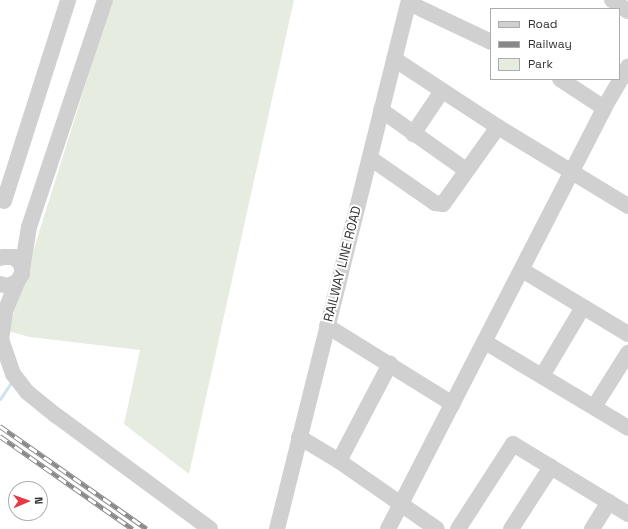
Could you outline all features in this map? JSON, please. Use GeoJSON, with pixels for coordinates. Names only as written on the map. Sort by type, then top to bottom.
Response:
{"type":"FeatureCollection","features":[{"type":"Feature","properties":{"kind":"street"},"geometry":{"type":"LineString","coordinates":[[4,201],[68,0]]}},
{"type":"Feature","properties":{"kind":"street"},"geometry":{"type":"LineString","coordinates":[[105,0],[30,227],[10,261],[1,339],[13,374],[27,392],[57,416],[210,529]]}},
{"type":"Feature","properties":{"kind":"street"},"geometry":{"type":"LineString","coordinates":[[612,0],[628,11]]}},
{"type":"Feature","properties":{"kind":"street"},"geometry":{"type":"LineString","coordinates":[[409,1],[490,42]]}},
{"type":"Feature","properties":{"kind":"street","name":"RAILWAY LINE ROAD"},"geometry":{"type":"LineString","coordinates":[[277,529],[409,1]]}},
{"type":"Feature","properties":{"kind":"street"},"geometry":{"type":"LineString","coordinates":[[394,59],[498,127],[628,206]]}},
{"type":"Feature","properties":{"kind":"street"},"geometry":{"type":"LineString","coordinates":[[388,529],[604,108],[628,67]]}},
{"type":"Feature","properties":{"kind":"street"},"geometry":{"type":"LineString","coordinates":[[562,80],[604,108]]}},
{"type":"Feature","properties":{"kind":"street"},"geometry":{"type":"LineString","coordinates":[[413,134],[442,91]]}},
{"type":"Feature","properties":{"kind":"street"},"geometry":{"type":"LineString","coordinates":[[382,110],[413,134],[466,170]]}},
{"type":"Feature","properties":{"kind":"street"},"geometry":{"type":"LineString","coordinates":[[370,158],[435,203],[439,204],[446,201],[466,170],[498,127]]}},
{"type":"Feature","properties":{"kind":"street"},"geometry":{"type":"LineString","coordinates":[[0,284],[8,286],[10,261]]}},
{"type":"Feature","properties":{"kind":"street"},"geometry":{"type":"LineString","coordinates":[[522,270],[628,334]]}},
{"type":"Feature","properties":{"kind":"street"},"geometry":{"type":"LineString","coordinates":[[0,289],[5,312]]}},
{"type":"Feature","properties":{"kind":"street"},"geometry":{"type":"LineString","coordinates":[[542,376],[584,308]]}},
{"type":"Feature","properties":{"kind":"street"},"geometry":{"type":"LineString","coordinates":[[327,326],[453,404]]}},
{"type":"Feature","properties":{"kind":"street"},"geometry":{"type":"LineString","coordinates":[[485,342],[628,428]]}},
{"type":"Feature","properties":{"kind":"street"},"geometry":{"type":"LineString","coordinates":[[594,407],[628,353]]}},
{"type":"Feature","properties":{"kind":"street"},"geometry":{"type":"LineString","coordinates":[[339,461],[390,364]]}},
{"type":"Feature","properties":{"kind":"street"},"geometry":{"type":"LineString","coordinates":[[299,437],[339,461],[437,529]]}},
{"type":"Feature","properties":{"kind":"street"},"geometry":{"type":"LineString","coordinates":[[458,529],[513,444],[628,514]]}},
{"type":"Feature","properties":{"kind":"street"},"geometry":{"type":"LineString","coordinates":[[511,529],[551,467]]}},
{"type":"Feature","properties":{"kind":"street"},"geometry":{"type":"LineString","coordinates":[[592,529],[609,502]]}},
{"type":"Feature","properties":{"kind":"green space"},"geometry":{"type":"Polygon","coordinates":[[[112,0],[294,0],[189,474],[124,424],[140,350],[30,337],[8,331],[112,0]]]}},
{"type":"Feature","properties":{"kind":"waterway"},"geometry":{"type":"LineString","coordinates":[[0,399],[12,381]]}},
{"type":"Feature","properties":{"kind":"railway"},"geometry":{"type":"LineString","coordinates":[[0,426],[147,529]]}},
{"type":"Feature","properties":{"kind":"railway"},"geometry":{"type":"LineString","coordinates":[[0,436],[133,529]]}}]}
